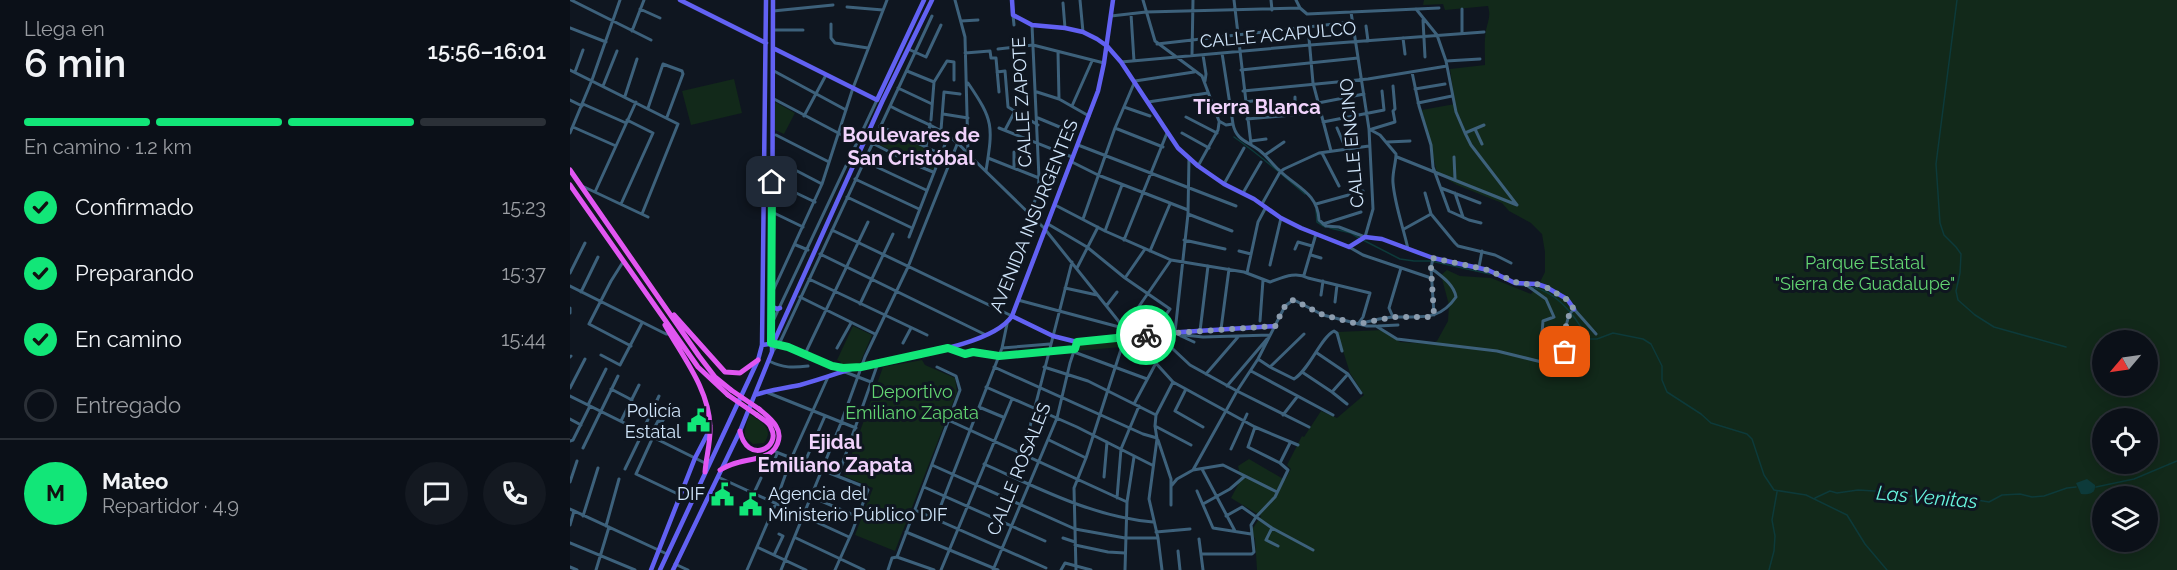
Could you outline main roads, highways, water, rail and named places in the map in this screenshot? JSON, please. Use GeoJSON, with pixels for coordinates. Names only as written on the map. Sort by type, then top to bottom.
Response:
{"type":"FeatureCollection","features":[{"type":"Feature","properties":{"kind":"highway"},"geometry":{"type":"LineString","coordinates":[[570,170],[704,363],[730,393]]}},
{"type":"Feature","properties":{"kind":"highway"},"geometry":{"type":"LineString","coordinates":[[570,185],[698,367],[776,426],[779,437],[776,447],[764,456],[730,464],[719,473]]}},
{"type":"Feature","properties":{"kind":"highway"},"geometry":{"type":"LineString","coordinates":[[663,304],[725,372],[740,373],[758,360]]}},
{"type":"Feature","properties":{"kind":"highway"},"geometry":{"type":"LineString","coordinates":[[657,310],[708,406],[711,428],[705,472]]}},
{"type":"Feature","properties":{"kind":"highway"},"geometry":{"type":"LineString","coordinates":[[740,430],[743,442],[749,449],[758,451],[768,447],[773,439],[773,432],[758,412]]}},
{"type":"Feature","properties":{"kind":"highway"},"geometry":{"type":"LineString","coordinates":[[706,461],[714,454]]}},
{"type":"Feature","properties":{"kind":"main road"},"geometry":{"type":"LineString","coordinates":[[680,0],[766,43]]}},
{"type":"Feature","properties":{"kind":"main road"},"geometry":{"type":"LineString","coordinates":[[660,570],[758,360],[762,345],[766,0]]}},
{"type":"Feature","properties":{"kind":"main road"},"geometry":{"type":"LineString","coordinates":[[773,0],[774,99],[770,294],[771,327],[775,343]]}},
{"type":"Feature","properties":{"kind":"main road"},"geometry":{"type":"LineString","coordinates":[[674,567],[740,430],[886,82],[924,0]]}},
{"type":"Feature","properties":{"kind":"main road"},"geometry":{"type":"LineString","coordinates":[[879,101],[932,0]]}},
{"type":"Feature","properties":{"kind":"main road"},"geometry":{"type":"LineString","coordinates":[[1012,0],[1013,15],[1032,25],[1083,32],[1107,46],[1135,81],[1178,148],[1224,184],[1243,193],[1281,218],[1349,247],[1363,239],[1382,239],[1433,260],[1498,273],[1515,283],[1546,287],[1566,299],[1572,312]]}},
{"type":"Feature","properties":{"kind":"main road","name":"AVENIDA INSURGENTES"},"geometry":{"type":"LineString","coordinates":[[754,394],[796,385],[858,367],[948,348],[986,335],[1007,324],[1098,91],[1113,0]]}},
{"type":"Feature","properties":{"kind":"main road"},"geometry":{"type":"LineString","coordinates":[[773,48],[879,101]]}},
{"type":"Feature","properties":{"kind":"main road"},"geometry":{"type":"LineString","coordinates":[[831,215],[840,210]]}},
{"type":"Feature","properties":{"kind":"main road"},"geometry":{"type":"LineString","coordinates":[[831,215],[833,228]]}},
{"type":"Feature","properties":{"kind":"main road"},"geometry":{"type":"LineString","coordinates":[[771,306],[780,308]]}},
{"type":"Feature","properties":{"kind":"main road"},"geometry":{"type":"LineString","coordinates":[[1012,316],[1053,336],[1077,342],[1175,332],[1276,326]]}},
{"type":"Feature","properties":{"kind":"main road"},"geometry":{"type":"LineString","coordinates":[[762,345],[775,343]]}},
{"type":"Feature","properties":{"kind":"main road","name":"AVENIDA INSURGENTES"},"geometry":{"type":"LineString","coordinates":[[775,343],[832,366],[858,367]]}},
{"type":"Feature","properties":{"kind":"main road"},"geometry":{"type":"LineString","coordinates":[[829,376],[832,366]]}},
{"type":"Feature","properties":{"kind":"main road"},"geometry":{"type":"LineString","coordinates":[[651,570],[694,458],[711,428]]}},
{"type":"Feature","properties":{"kind":"waterway"},"geometry":{"type":"LineString","coordinates":[[1957,0],[1936,164],[1940,223],[1944,235],[1961,254],[1956,291],[1958,300],[1975,315],[1994,327],[2066,347]]}},
{"type":"Feature","properties":{"kind":"waterway","name":"Las Venitas"},"geometry":{"type":"LineString","coordinates":[[1234,137],[1305,194]]}},
{"type":"Feature","properties":{"kind":"waterway","name":"Las Venitas"},"geometry":{"type":"LineString","coordinates":[[1316,210],[1317,222],[1325,227]]}},
{"type":"Feature","properties":{"kind":"waterway","name":"Las Venitas"},"geometry":{"type":"LineString","coordinates":[[1330,228],[1351,233],[1359,238]]}},
{"type":"Feature","properties":{"kind":"waterway","name":"Las Venitas"},"geometry":{"type":"LineString","coordinates":[[1363,240],[1400,259],[1431,261],[1490,274]]}},
{"type":"Feature","properties":{"kind":"waterway","name":"Las Venitas"},"geometry":{"type":"LineString","coordinates":[[1517,285],[1527,286]]}},
{"type":"Feature","properties":{"kind":"waterway","name":"Las Venitas"},"geometry":{"type":"LineString","coordinates":[[1532,287],[1558,300],[1572,314],[1588,339],[1597,339],[1613,333],[1643,339],[1651,344],[1662,366],[1662,380],[1667,392],[1711,423],[1747,434],[1752,439],[1764,475],[1774,490],[1806,495],[1847,515],[1865,544],[1887,570]]}},
{"type":"Feature","properties":{"kind":"waterway","name":"Las Venitas"},"geometry":{"type":"LineString","coordinates":[[2101,486],[2134,479],[2177,461]]}},
{"type":"Feature","properties":{"kind":"waterway","name":"Las Venitas"},"geometry":{"type":"LineString","coordinates":[[1815,498],[1830,491],[1837,493],[1858,490],[1890,492],[1901,496],[1916,496],[1941,501],[1989,502],[2002,495],[2044,496],[2076,487]]}},
{"type":"Feature","properties":{"kind":"waterway","name":"Las Venitas"},"geometry":{"type":"LineString","coordinates":[[1769,570],[1774,551],[1775,536],[1772,520],[1777,492]]}},
{"type":"Feature","properties":{"kind":"place","name":"Policía Estatal"},"geometry":{"type":"Point","coordinates":[699,421]}},
{"type":"Feature","properties":{"kind":"place","name":"DIF"},"geometry":{"type":"Point","coordinates":[723,494]}},
{"type":"Feature","properties":{"kind":"place","name":"Agencia del Ministerio Público DIF"},"geometry":{"type":"Point","coordinates":[750,504]}},
{"type":"Feature","properties":{"kind":"district","name":"Tierra Blanca"},"geometry":{"type":"Point","coordinates":[1257,107]}},
{"type":"Feature","properties":{"kind":"district","name":"Boulevares de San Cristóbal"},"geometry":{"type":"Point","coordinates":[911,146]}},
{"type":"Feature","properties":{"kind":"district","name":"Ejidal Emiliano Zapata"},"geometry":{"type":"Point","coordinates":[835,454]}},
{"type":"Feature","properties":{"kind":"park label","name":"Parque Estatal \"Sierra de Guadalupe\""},"geometry":{"type":"Point","coordinates":[1865,273]}},
{"type":"Feature","properties":{"kind":"park label","name":"Deportivo Emiliano Zapata"},"geometry":{"type":"Point","coordinates":[912,402]}}]}
